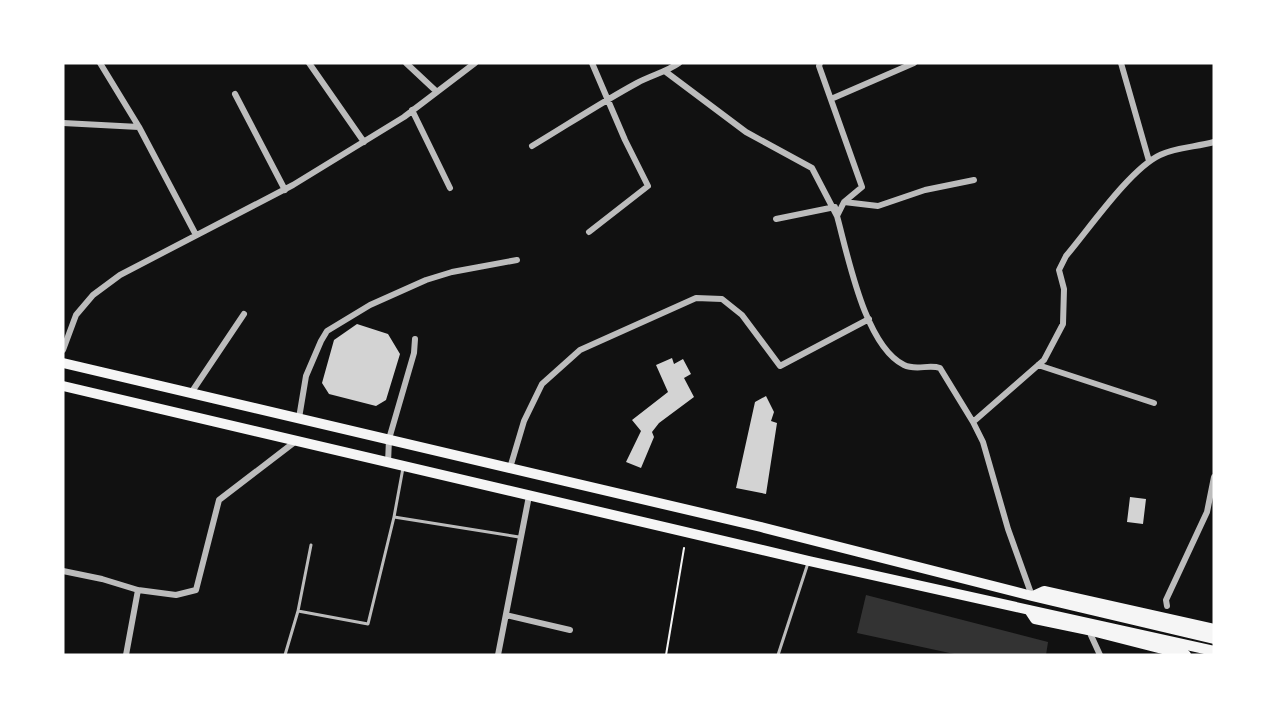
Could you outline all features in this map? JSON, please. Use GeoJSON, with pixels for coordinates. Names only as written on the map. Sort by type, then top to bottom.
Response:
{"type":"FeatureCollection","features":[{"type":"Feature","properties":{"kind":"main road"},"geometry":{"type":"LineString","coordinates":[[63,363],[761,527],[1032,596],[1214,639]]}},
{"type":"Feature","properties":{"kind":"main road"},"geometry":{"type":"LineString","coordinates":[[63,386],[809,561],[1214,651]]}},
{"type":"Feature","properties":{"kind":"main road"},"geometry":{"type":"LineString","coordinates":[[1032,596],[1044,591],[1214,629]]}},
{"type":"Feature","properties":{"kind":"main road"},"geometry":{"type":"LineString","coordinates":[[1029,610],[1035,619],[1186,655]]}},
{"type":"Feature","properties":{"kind":"street"},"geometry":{"type":"LineString","coordinates":[[100,63],[139,127],[196,235]]}},
{"type":"Feature","properties":{"kind":"street"},"geometry":{"type":"LineString","coordinates":[[309,63],[364,142]]}},
{"type":"Feature","properties":{"kind":"street"},"geometry":{"type":"LineString","coordinates":[[406,63],[437,92]]}},
{"type":"Feature","properties":{"kind":"street"},"geometry":{"type":"LineString","coordinates":[[63,350],[76,315],[93,295],[120,275],[285,190],[412,110],[475,63]]}},
{"type":"Feature","properties":{"kind":"street"},"geometry":{"type":"LineString","coordinates":[[589,232],[648,186],[625,140],[592,63]]}},
{"type":"Feature","properties":{"kind":"street"},"geometry":{"type":"LineString","coordinates":[[532,146],[654,74],[666,72],[679,63]]}},
{"type":"Feature","properties":{"kind":"street"},"geometry":{"type":"LineString","coordinates":[[776,219],[833,208],[862,187],[819,66],[820,63]]}},
{"type":"Feature","properties":{"kind":"street"},"geometry":{"type":"LineString","coordinates":[[831,99],[914,63]]}},
{"type":"Feature","properties":{"kind":"street"},"geometry":{"type":"LineString","coordinates":[[1121,63],[1149,161]]}},
{"type":"Feature","properties":{"kind":"street"},"geometry":{"type":"LineString","coordinates":[[666,72],[746,132],[813,168],[837,216],[860,298],[882,347],[906,367],[934,366],[940,368],[973,422],[983,442],[1008,529],[1032,596]]}},
{"type":"Feature","properties":{"kind":"street"},"geometry":{"type":"LineString","coordinates":[[236,94],[285,190]]}},
{"type":"Feature","properties":{"kind":"street"},"geometry":{"type":"LineString","coordinates":[[412,110],[450,188]]}},
{"type":"Feature","properties":{"kind":"street"},"geometry":{"type":"LineString","coordinates":[[63,123],[139,127]]}},
{"type":"Feature","properties":{"kind":"street"},"geometry":{"type":"LineString","coordinates":[[973,422],[1044,360],[1064,324],[1064,289],[1059,270],[1066,256],[1127,183],[1149,161],[1163,153],[1214,142]]}},
{"type":"Feature","properties":{"kind":"street"},"geometry":{"type":"LineString","coordinates":[[844,202],[878,206],[925,190],[974,180]]}},
{"type":"Feature","properties":{"kind":"street"},"geometry":{"type":"LineString","coordinates":[[837,216],[844,202]]}},
{"type":"Feature","properties":{"kind":"street"},"geometry":{"type":"LineString","coordinates":[[299,418],[306,376],[327,331],[370,305],[426,280],[452,272],[517,260]]}},
{"type":"Feature","properties":{"kind":"street"},"geometry":{"type":"LineString","coordinates":[[510,468],[524,421],[542,384],[580,350],[696,298],[722,298],[742,315],[780,366],[869,319]]}},
{"type":"Feature","properties":{"kind":"street"},"geometry":{"type":"LineString","coordinates":[[191,393],[244,314]]}},
{"type":"Feature","properties":{"kind":"street"},"geometry":{"type":"LineString","coordinates":[[388,463],[389,440],[414,354],[415,339]]}},
{"type":"Feature","properties":{"kind":"street"},"geometry":{"type":"LineString","coordinates":[[1038,366],[1154,403]]}},
{"type":"Feature","properties":{"kind":"street"},"geometry":{"type":"LineString","coordinates":[[63,571],[102,579],[138,590],[176,595],[196,590],[219,500],[296,441]]}},
{"type":"Feature","properties":{"kind":"street"},"geometry":{"type":"LineString","coordinates":[[1167,606],[1166,600],[1207,512],[1214,477]]}},
{"type":"Feature","properties":{"kind":"street"},"geometry":{"type":"LineString","coordinates":[[498,655],[529,496]]}},
{"type":"Feature","properties":{"kind":"street"},"geometry":{"type":"LineString","coordinates":[[126,655],[138,590]]}},
{"type":"Feature","properties":{"kind":"street"},"geometry":{"type":"LineString","coordinates":[[506,615],[570,630]]}},
{"type":"Feature","properties":{"kind":"street"},"geometry":{"type":"LineString","coordinates":[[1088,630],[1100,655]]}},
{"type":"Feature","properties":{"kind":"lane"},"geometry":{"type":"LineString","coordinates":[[297,611],[368,624],[394,517],[403,466]]}},
{"type":"Feature","properties":{"kind":"lane"},"geometry":{"type":"LineString","coordinates":[[394,517],[521,537]]}},
{"type":"Feature","properties":{"kind":"lane"},"geometry":{"type":"LineString","coordinates":[[285,655],[311,545]]}},
{"type":"Feature","properties":{"kind":"lane"},"geometry":{"type":"LineString","coordinates":[[778,655],[809,561]]}},
{"type":"Feature","properties":{"kind":"path"},"geometry":{"type":"LineString","coordinates":[[666,655],[684,548]]}},
{"type":"Feature","properties":{"kind":"shaded area"},"geometry":{"type":"Polygon","coordinates":[[[866,595],[1048,642],[1046,655],[959,655],[857,633],[866,595]]]}},
{"type":"Feature","properties":{"kind":"building"},"geometry":{"type":"Polygon","coordinates":[[[357,324],[388,334],[400,354],[386,400],[376,406],[329,394],[322,383],[334,340],[357,324]]]}},
{"type":"Feature","properties":{"kind":"building"},"geometry":{"type":"Polygon","coordinates":[[[672,358],[674,364],[683,359],[691,374],[684,378],[694,397],[659,423],[652,432],[654,437],[641,468],[626,462],[641,431],[632,420],[668,392],[656,365],[672,358]]]}},
{"type":"Feature","properties":{"kind":"building"},"geometry":{"type":"Polygon","coordinates":[[[766,396],[774,412],[771,421],[777,423],[766,494],[736,488],[755,402],[766,396]]]}},
{"type":"Feature","properties":{"kind":"building"},"geometry":{"type":"Polygon","coordinates":[[[1130,497],[1146,499],[1143,524],[1127,522],[1130,497]]]}}]}
